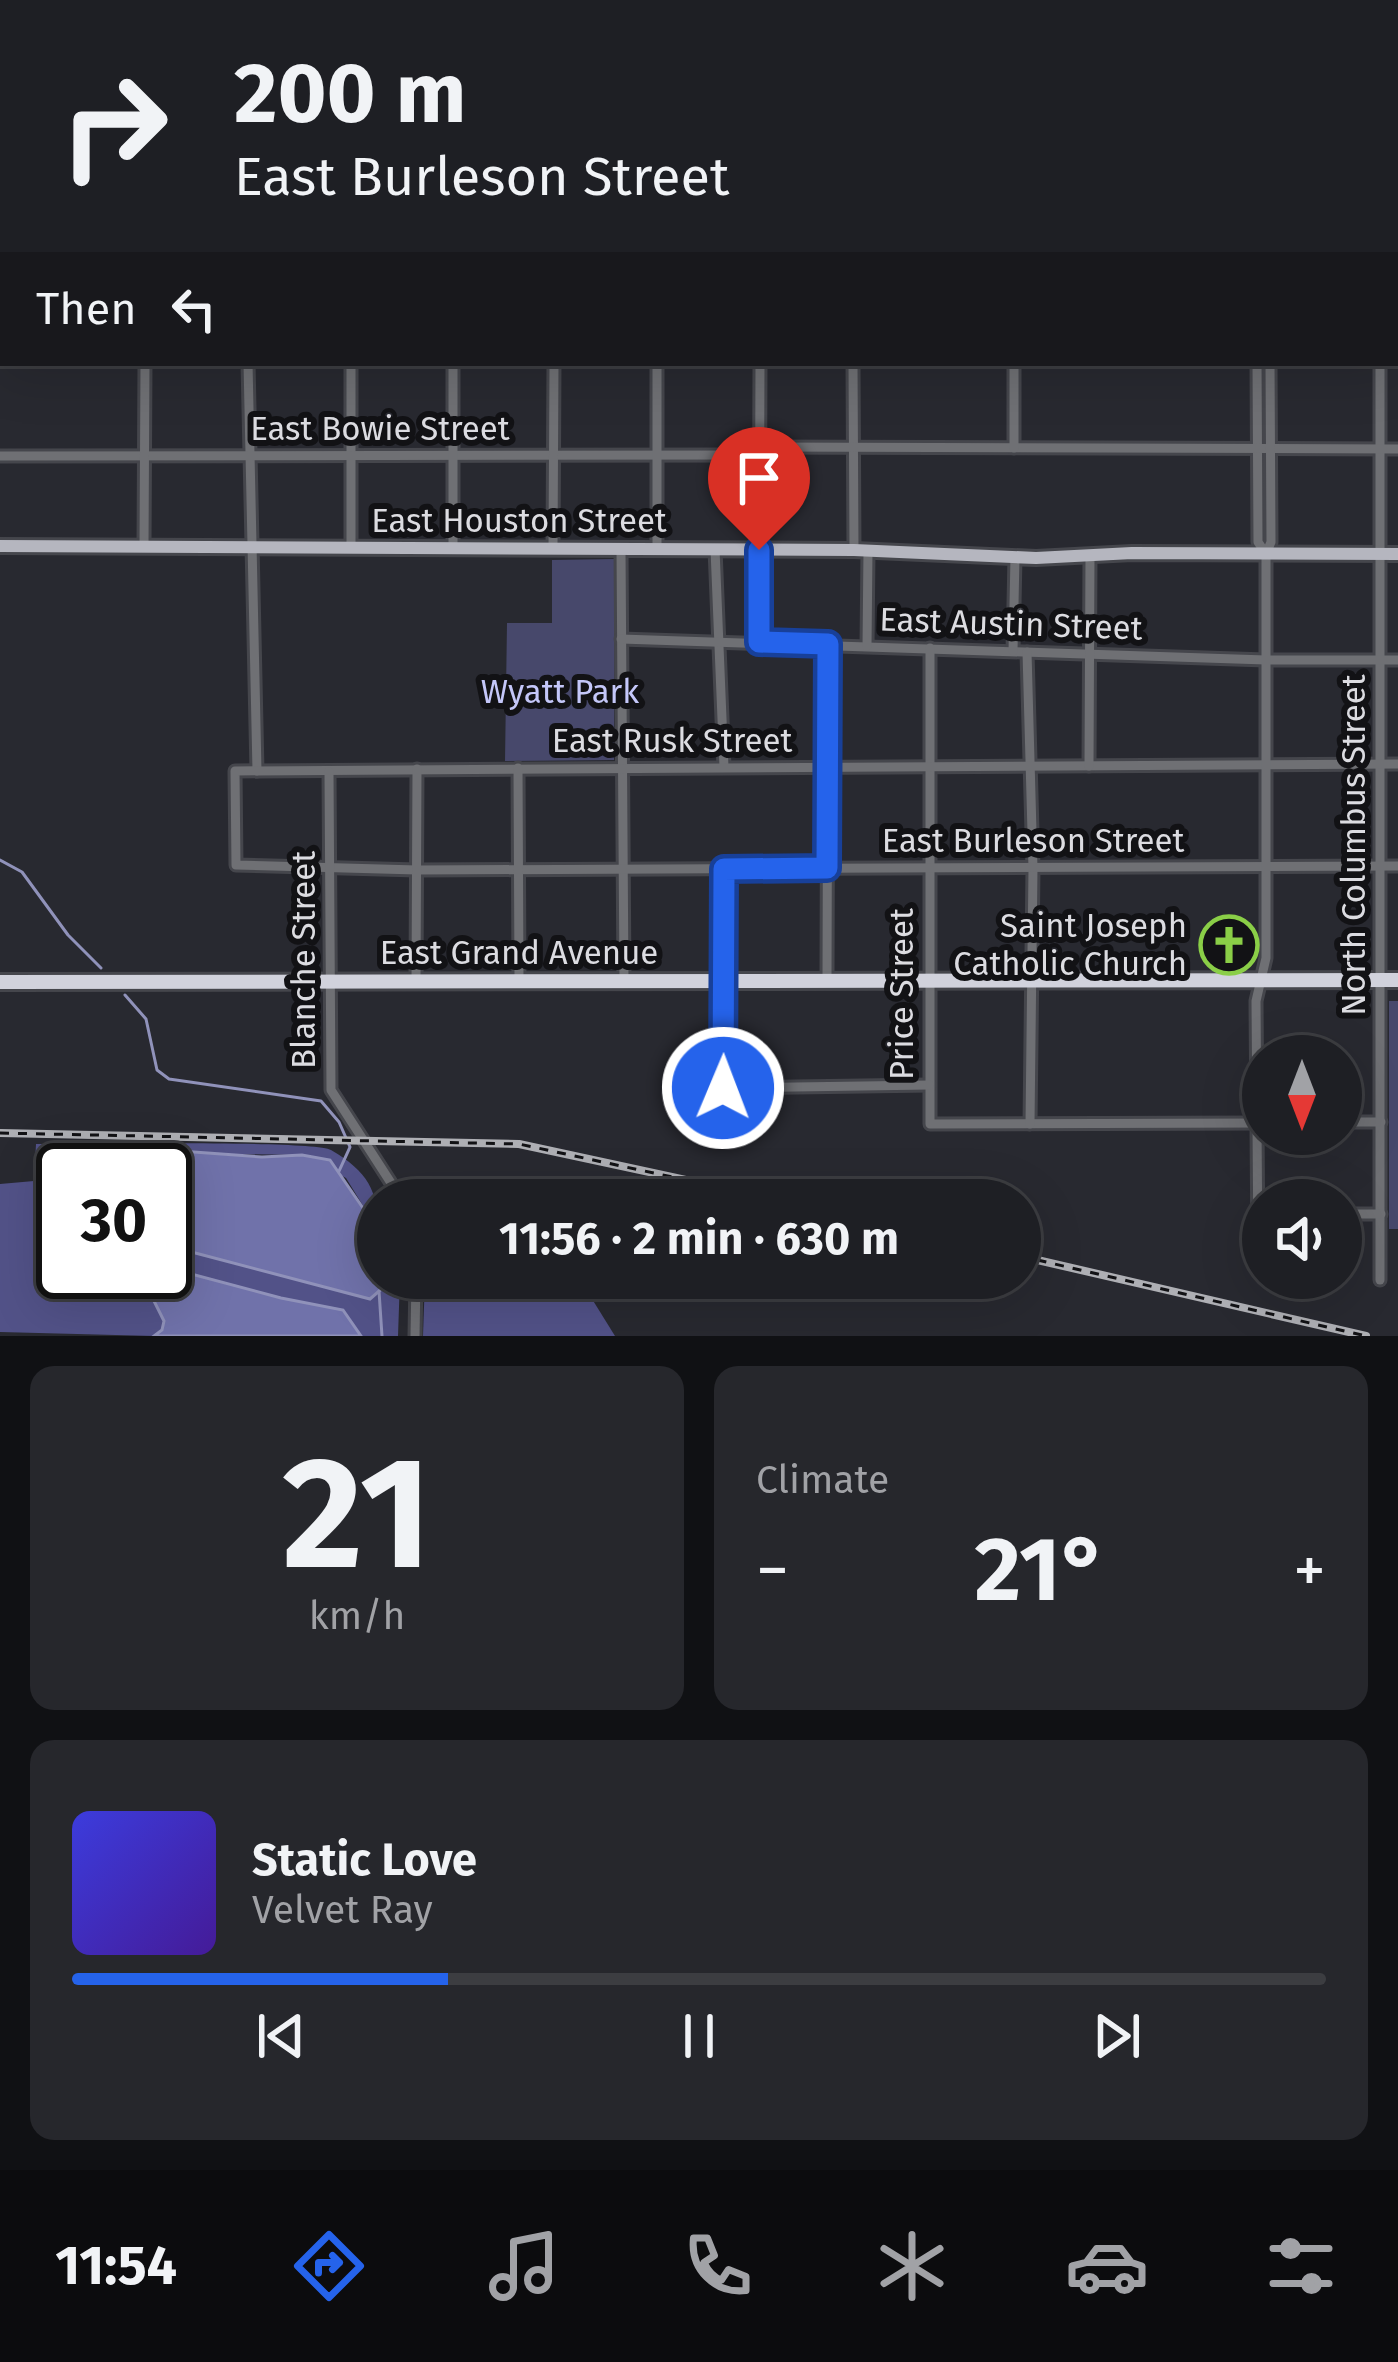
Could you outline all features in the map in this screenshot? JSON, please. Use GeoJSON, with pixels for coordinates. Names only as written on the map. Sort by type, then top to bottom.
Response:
{"type":"FeatureCollection","features":[{"type":"Feature","properties":{"kind":"highway","name":"East Grand Avenue"},"geometry":{"type":"LineString","coordinates":[[0,987],[26,982],[331,980],[1398,980]]}},
{"type":"Feature","properties":{"kind":"main road","name":"East Houston Street"},"geometry":{"type":"LineString","coordinates":[[0,546],[715,549],[1015,557],[1398,554]]}},
{"type":"Feature","properties":{"kind":"street"},"geometry":{"type":"LineString","coordinates":[[144,545],[145,366]]}},
{"type":"Feature","properties":{"kind":"street"},"geometry":{"type":"LineString","coordinates":[[248,366],[257,771]]}},
{"type":"Feature","properties":{"kind":"street"},"geometry":{"type":"LineString","coordinates":[[351,366],[351,547]]}},
{"type":"Feature","properties":{"kind":"street"},"geometry":{"type":"LineString","coordinates":[[452,548],[453,366]]}},
{"type":"Feature","properties":{"kind":"street"},"geometry":{"type":"LineString","coordinates":[[554,366],[554,549]]}},
{"type":"Feature","properties":{"kind":"street"},"geometry":{"type":"LineString","coordinates":[[657,366],[657,549]]}},
{"type":"Feature","properties":{"kind":"street"},"geometry":{"type":"LineString","coordinates":[[759,642],[760,366]]}},
{"type":"Feature","properties":{"kind":"street"},"geometry":{"type":"LineString","coordinates":[[853,366],[867,646]]}},
{"type":"Feature","properties":{"kind":"street"},"geometry":{"type":"LineString","coordinates":[[1014,366],[1014,448]]}},
{"type":"Feature","properties":{"kind":"street"},"geometry":{"type":"LineString","coordinates":[[1257,366],[1271,542],[1266,554],[1266,958],[1256,1000],[1257,1035]]}},
{"type":"Feature","properties":{"kind":"street"},"geometry":{"type":"LineString","coordinates":[[1264,448],[1270,366]]}},
{"type":"Feature","properties":{"kind":"street","name":"North Columbus Street"},"geometry":{"type":"LineString","coordinates":[[1380,366],[1380,1280]]}},
{"type":"Feature","properties":{"kind":"street","name":"East Bowie Street"},"geometry":{"type":"LineString","coordinates":[[0,456],[657,456],[854,447],[1398,449]]}},
{"type":"Feature","properties":{"kind":"street"},"geometry":{"type":"LineString","coordinates":[[715,549],[724,767]]}},
{"type":"Feature","properties":{"kind":"street"},"geometry":{"type":"LineString","coordinates":[[621,550],[623,980]]}},
{"type":"Feature","properties":{"kind":"street"},"geometry":{"type":"LineString","coordinates":[[1088,766],[1090,556]]}},
{"type":"Feature","properties":{"kind":"street"},"geometry":{"type":"LineString","coordinates":[[1013,651],[1015,557]]}},
{"type":"Feature","properties":{"kind":"street","name":"East Austin Street"},"geometry":{"type":"LineString","coordinates":[[621,640],[1398,660]]}},
{"type":"Feature","properties":{"kind":"street"},"geometry":{"type":"LineString","coordinates":[[827,979],[828,644]]}},
{"type":"Feature","properties":{"kind":"street","name":"Price Street"},"geometry":{"type":"LineString","coordinates":[[930,648],[930,1124],[1030,1124]]}},
{"type":"Feature","properties":{"kind":"street"},"geometry":{"type":"LineString","coordinates":[[1027,652],[1033,868],[1030,1124],[1242,1124]]}},
{"type":"Feature","properties":{"kind":"street","name":"East Rusk Street"},"geometry":{"type":"LineString","coordinates":[[236,865],[235,771],[1398,764]]}},
{"type":"Feature","properties":{"kind":"street"},"geometry":{"type":"LineString","coordinates":[[518,768],[519,980]]}},
{"type":"Feature","properties":{"kind":"street"},"geometry":{"type":"LineString","coordinates":[[416,980],[417,769]]}},
{"type":"Feature","properties":{"kind":"street","name":"Blanche Street"},"geometry":{"type":"LineString","coordinates":[[329,772],[332,1090],[388,1179]]}},
{"type":"Feature","properties":{"kind":"street","name":"East Burleson Street"},"geometry":{"type":"LineString","coordinates":[[236,865],[417,870],[1398,866]]}},
{"type":"Feature","properties":{"kind":"street"},"geometry":{"type":"LineString","coordinates":[[724,869],[723,1088],[928,1085]]}},
{"type":"Feature","properties":{"kind":"street"},"geometry":{"type":"LineString","coordinates":[[1362,1122],[1381,1122]]}},
{"type":"Feature","properties":{"kind":"street"},"geometry":{"type":"LineString","coordinates":[[1362,1214],[1381,1214]]}},
{"type":"Feature","properties":{"kind":"street"},"geometry":{"type":"LineString","coordinates":[[1380,1234],[1398,1234]]}},
{"type":"Feature","properties":{"kind":"street"},"geometry":{"type":"LineString","coordinates":[[415,1336],[416,1299]]}},
{"type":"Feature","properties":{"kind":"green space","name":"Wyatt Park"},"geometry":{"type":"Polygon","coordinates":[[[615,559],[614,760],[505,761],[507,623],[552,623],[552,560],[615,559]]]}},
{"type":"Feature","properties":{"kind":"green space"},"geometry":{"type":"Polygon","coordinates":[[[1389,1001],[1398,1001],[1398,1229],[1389,1229],[1389,1001]]]}},
{"type":"Feature","properties":{"kind":"shaded area"},"geometry":{"type":"Polygon","coordinates":[[[36,1144],[36,1299],[154,1299],[164,1321],[162,1330],[154,1336],[0,1332],[0,1184],[34,1181],[36,1144]]]}},
{"type":"Feature","properties":{"kind":"shaded area"},"geometry":{"type":"Polygon","coordinates":[[[192,1144],[331,1150],[365,1179],[357,1179],[357,1196],[346,1178],[302,1155],[192,1154],[192,1144]]]}},
{"type":"Feature","properties":{"kind":"shaded area"},"geometry":{"type":"Polygon","coordinates":[[[192,1152],[330,1160],[357,1199],[357,1296],[192,1252],[192,1152]]]}},
{"type":"Feature","properties":{"kind":"shaded area"},"geometry":{"type":"Polygon","coordinates":[[[463,1176],[471,1179],[402,1179],[463,1176]]]}},
{"type":"Feature","properties":{"kind":"shaded area"},"geometry":{"type":"Polygon","coordinates":[[[192,1252],[357,1299],[399,1299],[398,1336],[361,1336],[343,1310],[192,1274],[192,1252]]]}},
{"type":"Feature","properties":{"kind":"shaded area"},"geometry":{"type":"Polygon","coordinates":[[[192,1274],[343,1310],[361,1336],[154,1336],[164,1321],[153,1299],[192,1299],[192,1274]]]}},
{"type":"Feature","properties":{"kind":"shaded area"},"geometry":{"type":"Polygon","coordinates":[[[424,1299],[592,1299],[615,1336],[423,1336],[424,1299]]]}},
{"type":"Feature","properties":{"kind":"waterway"},"geometry":{"type":"LineString","coordinates":[[0,860],[22,872],[68,935],[101,968]]}},
{"type":"Feature","properties":{"kind":"waterway"},"geometry":{"type":"LineString","coordinates":[[125,995],[146,1019],[157,1070],[169,1079],[321,1101],[339,1122],[350,1147],[339,1171]]}},
{"type":"Feature","properties":{"kind":"waterway"},"geometry":{"type":"LineString","coordinates":[[380,1299],[382,1336]]}},
{"type":"Feature","properties":{"kind":"railway"},"geometry":{"type":"LineString","coordinates":[[0,1133],[519,1144],[682,1179]]}},
{"type":"Feature","properties":{"kind":"railway"},"geometry":{"type":"LineString","coordinates":[[1041,1261],[1366,1336]]}},
{"type":"Feature","properties":{"kind":"place","name":"Saint Joseph Catholic Church"},"geometry":{"type":"Point","coordinates":[1229,945]}},
{"type":"Feature","properties":{"kind":"route"},"geometry":{"type":"LineString","coordinates":[[723,1088],[724,869],[827,868],[828,644],[759,642],[759,550]]}}]}
